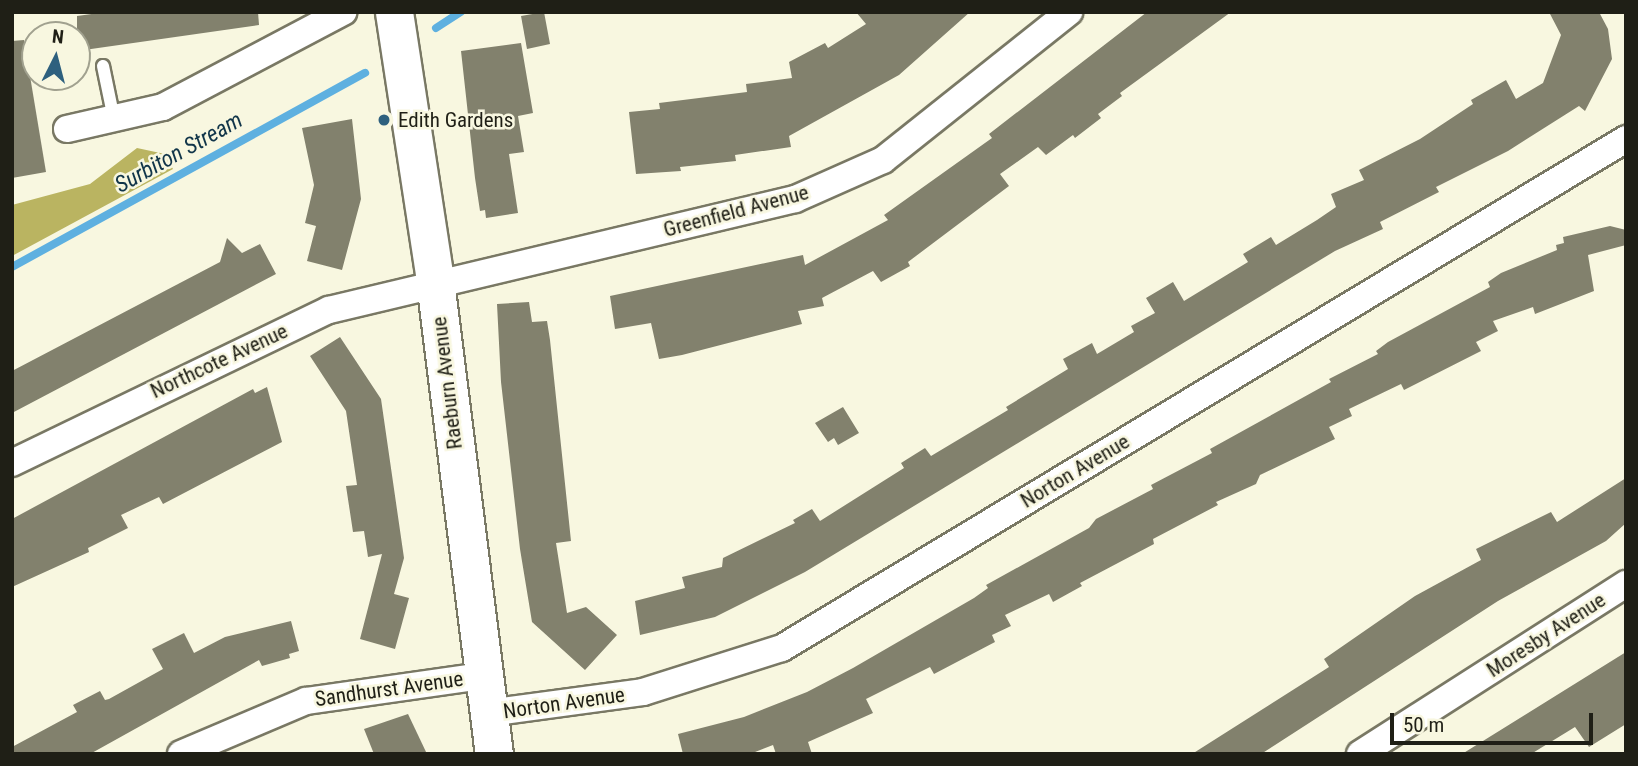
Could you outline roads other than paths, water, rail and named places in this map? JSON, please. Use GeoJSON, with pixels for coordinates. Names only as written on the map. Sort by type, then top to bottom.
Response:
{"type":"FeatureCollection","features":[{"type":"Feature","properties":{"kind":"street"},"geometry":{"type":"LineString","coordinates":[[67,129],[163,107],[343,12]]}},
{"type":"Feature","properties":{"kind":"street","name":"Raeburn Avenue"},"geometry":{"type":"LineString","coordinates":[[394,12],[435,282],[482,676],[494,754]]}},
{"type":"Feature","properties":{"kind":"street","name":"Greenfield Avenue"},"geometry":{"type":"LineString","coordinates":[[435,282],[795,199],[883,160],[1069,12]]}},
{"type":"Feature","properties":{"kind":"street","name":"Norton Avenue"},"geometry":{"type":"LineString","coordinates":[[488,713],[643,692],[782,648],[1626,139]]}},
{"type":"Feature","properties":{"kind":"street","name":"Northcote Avenue"},"geometry":{"type":"LineString","coordinates":[[12,463],[328,310],[435,282]]}},
{"type":"Feature","properties":{"kind":"street","name":"Moresby Avenue"},"geometry":{"type":"LineString","coordinates":[[1360,754],[1626,584]]}},
{"type":"Feature","properties":{"kind":"street","name":"Sandhurst Avenue"},"geometry":{"type":"LineString","coordinates":[[181,754],[306,701],[482,676]]}},
{"type":"Feature","properties":{"kind":"lane"},"geometry":{"type":"LineString","coordinates":[[103,66],[114,119]]}},
{"type":"Feature","properties":{"kind":"waterway","name":"Surbiton Stream"},"geometry":{"type":"LineString","coordinates":[[436,28],[461,12]]}},
{"type":"Feature","properties":{"kind":"waterway","name":"Surbiton Stream"},"geometry":{"type":"LineString","coordinates":[[12,267],[365,73]]}},
{"type":"Feature","properties":{"kind":"place","name":"Edith Gardens"},"geometry":{"type":"Point","coordinates":[384,120]}}]}
